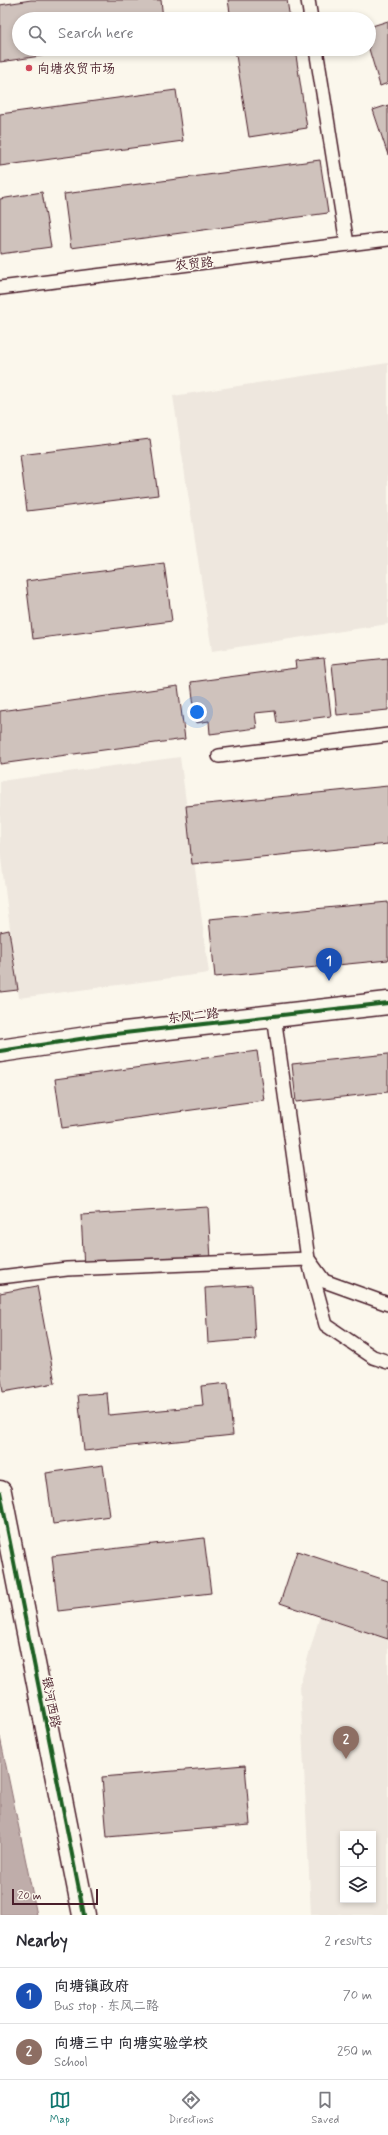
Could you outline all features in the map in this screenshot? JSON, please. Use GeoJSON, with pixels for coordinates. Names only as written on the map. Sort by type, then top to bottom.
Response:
{"type":"FeatureCollection","features":[{"type":"Feature","properties":{"kind":"street","name":"东风二路"},"geometry":{"type":"LineString","coordinates":[[0,1051],[107,1035],[388,1003]]}},
{"type":"Feature","properties":{"kind":"street","name":"银河西路"},"geometry":{"type":"LineString","coordinates":[[0,1492],[84,1915]]}},
{"type":"Feature","properties":{"kind":"lane"},"geometry":{"type":"LineString","coordinates":[[308,0],[310,12]]}},
{"type":"Feature","properties":{"kind":"lane"},"geometry":{"type":"LineString","coordinates":[[317,56],[347,244]]}},
{"type":"Feature","properties":{"kind":"lane","name":"农贸路"},"geometry":{"type":"LineString","coordinates":[[0,288],[388,239]]}},
{"type":"Feature","properties":{"kind":"lane"},"geometry":{"type":"LineString","coordinates":[[219,756],[388,735]]}},
{"type":"Feature","properties":{"kind":"lane"},"geometry":{"type":"LineString","coordinates":[[274,1016],[308,1259],[326,1325],[374,1357],[388,1362]]}},
{"type":"Feature","properties":{"kind":"lane"},"geometry":{"type":"LineString","coordinates":[[0,1277],[67,1269],[308,1259]]}},
{"type":"Feature","properties":{"kind":"lane"},"geometry":{"type":"LineString","coordinates":[[308,1259],[324,1281],[388,1304]]}},
{"type":"Feature","properties":{"kind":"shaded area"},"geometry":{"type":"Polygon","coordinates":[[[388,363],[388,624],[212,651],[173,396],[388,363]]]}},
{"type":"Feature","properties":{"kind":"shaded area"},"geometry":{"type":"Polygon","coordinates":[[[180,757],[209,973],[19,998],[0,851],[0,781],[180,757]]]}},
{"type":"Feature","properties":{"kind":"shaded area"},"geometry":{"type":"Polygon","coordinates":[[[321,1612],[388,1632],[388,1915],[311,1915],[300,1685],[321,1612]]]}},
{"type":"Feature","properties":{"kind":"shaded area"},"geometry":{"type":"Polygon","coordinates":[[[0,1737],[37,1915],[0,1915],[0,1737]]]}},
{"type":"Feature","properties":{"kind":"building"},"geometry":{"type":"Polygon","coordinates":[[[31,0],[161,0],[162,12],[12,12],[12,56],[40,56],[0,62],[0,5],[31,0]]]}},
{"type":"Feature","properties":{"kind":"building"},"geometry":{"type":"Polygon","coordinates":[[[228,0],[287,0],[289,12],[230,12],[228,0]]]}},
{"type":"Feature","properties":{"kind":"building"},"geometry":{"type":"Polygon","coordinates":[[[388,21],[388,83],[380,86],[371,56],[376,56],[376,25],[388,21]]]}},
{"type":"Feature","properties":{"kind":"building"},"geometry":{"type":"Polygon","coordinates":[[[236,56],[296,56],[307,128],[249,137],[236,56]]]}},
{"type":"Feature","properties":{"kind":"building"},"geometry":{"type":"Polygon","coordinates":[[[176,90],[183,141],[0,166],[0,114],[176,90]]]}},
{"type":"Feature","properties":{"kind":"building"},"geometry":{"type":"Polygon","coordinates":[[[388,105],[388,155],[373,110],[388,105]]]}},
{"type":"Feature","properties":{"kind":"building"},"geometry":{"type":"Polygon","coordinates":[[[320,160],[328,213],[71,248],[64,194],[320,160]]]}},
{"type":"Feature","properties":{"kind":"building"},"geometry":{"type":"Polygon","coordinates":[[[42,192],[51,247],[0,254],[0,199],[42,192]]]}},
{"type":"Feature","properties":{"kind":"building"},"geometry":{"type":"Polygon","coordinates":[[[150,439],[158,495],[27,511],[20,455],[150,439]]]}},
{"type":"Feature","properties":{"kind":"building"},"geometry":{"type":"Polygon","coordinates":[[[164,563],[172,621],[33,639],[26,581],[164,563]]]}},
{"type":"Feature","properties":{"kind":"building"},"geometry":{"type":"Polygon","coordinates":[[[324,658],[331,716],[277,723],[275,711],[255,713],[257,728],[210,734],[209,721],[196,723],[191,682],[296,668],[295,661],[324,658]]]}},
{"type":"Feature","properties":{"kind":"building"},"geometry":{"type":"Polygon","coordinates":[[[388,658],[388,710],[337,715],[332,664],[388,658]]]}},
{"type":"Feature","properties":{"kind":"building"},"geometry":{"type":"Polygon","coordinates":[[[178,686],[185,739],[0,764],[0,711],[178,686]]]}},
{"type":"Feature","properties":{"kind":"building"},"geometry":{"type":"Polygon","coordinates":[[[388,786],[388,844],[192,864],[186,806],[388,786]]]}},
{"type":"Feature","properties":{"kind":"building"},"geometry":{"type":"Polygon","coordinates":[[[388,902],[388,960],[215,977],[209,919],[388,902]]]}},
{"type":"Feature","properties":{"kind":"building"},"geometry":{"type":"Polygon","coordinates":[[[9,930],[18,990],[0,992],[0,932],[9,930]]]}},
{"type":"Feature","properties":{"kind":"building"},"geometry":{"type":"Polygon","coordinates":[[[257,1051],[264,1100],[62,1128],[55,1079],[257,1051]]]}},
{"type":"Feature","properties":{"kind":"building"},"geometry":{"type":"Polygon","coordinates":[[[388,1054],[388,1092],[296,1102],[292,1064],[388,1054]]]}},
{"type":"Feature","properties":{"kind":"building"},"geometry":{"type":"Polygon","coordinates":[[[208,1207],[211,1260],[84,1268],[81,1215],[208,1207]]]}},
{"type":"Feature","properties":{"kind":"building"},"geometry":{"type":"Polygon","coordinates":[[[252,1285],[255,1339],[208,1343],[205,1288],[252,1285]]]}},
{"type":"Feature","properties":{"kind":"building"},"geometry":{"type":"Polygon","coordinates":[[[37,1286],[55,1383],[3,1392],[0,1373],[0,1293],[37,1286]]]}},
{"type":"Feature","properties":{"kind":"building"},"geometry":{"type":"Polygon","coordinates":[[[228,1383],[233,1435],[84,1451],[78,1395],[107,1393],[109,1415],[203,1406],[201,1386],[228,1383]]]}},
{"type":"Feature","properties":{"kind":"building"},"geometry":{"type":"Polygon","coordinates":[[[103,1465],[110,1516],[53,1524],[46,1473],[103,1465]]]}},
{"type":"Feature","properties":{"kind":"building"},"geometry":{"type":"Polygon","coordinates":[[[204,1538],[211,1593],[58,1611],[52,1556],[204,1538]]]}},
{"type":"Feature","properties":{"kind":"building"},"geometry":{"type":"Polygon","coordinates":[[[297,1551],[388,1581],[388,1639],[280,1603],[297,1551]]]}},
{"type":"Feature","properties":{"kind":"building"},"geometry":{"type":"Polygon","coordinates":[[[245,1765],[250,1825],[107,1837],[102,1777],[245,1765]]]}},
{"type":"Feature","properties":{"kind":"cycle path"},"geometry":{"type":"LineString","coordinates":[[0,1051],[107,1035],[388,1003]]}},
{"type":"Feature","properties":{"kind":"cycle path"},"geometry":{"type":"LineString","coordinates":[[0,1492],[84,1915]]}},
{"type":"Feature","properties":{"kind":"place","name":"向塘农贸市场"},"geometry":{"type":"Point","coordinates":[29,68]}},
{"type":"Feature","properties":{"kind":"place","name":"向塘镇政府"},"geometry":{"type":"Point","coordinates":[329,981]}},
{"type":"Feature","properties":{"kind":"place","name":"向塘三中 向塘实验学校"},"geometry":{"type":"Point","coordinates":[346,1759]}}]}
